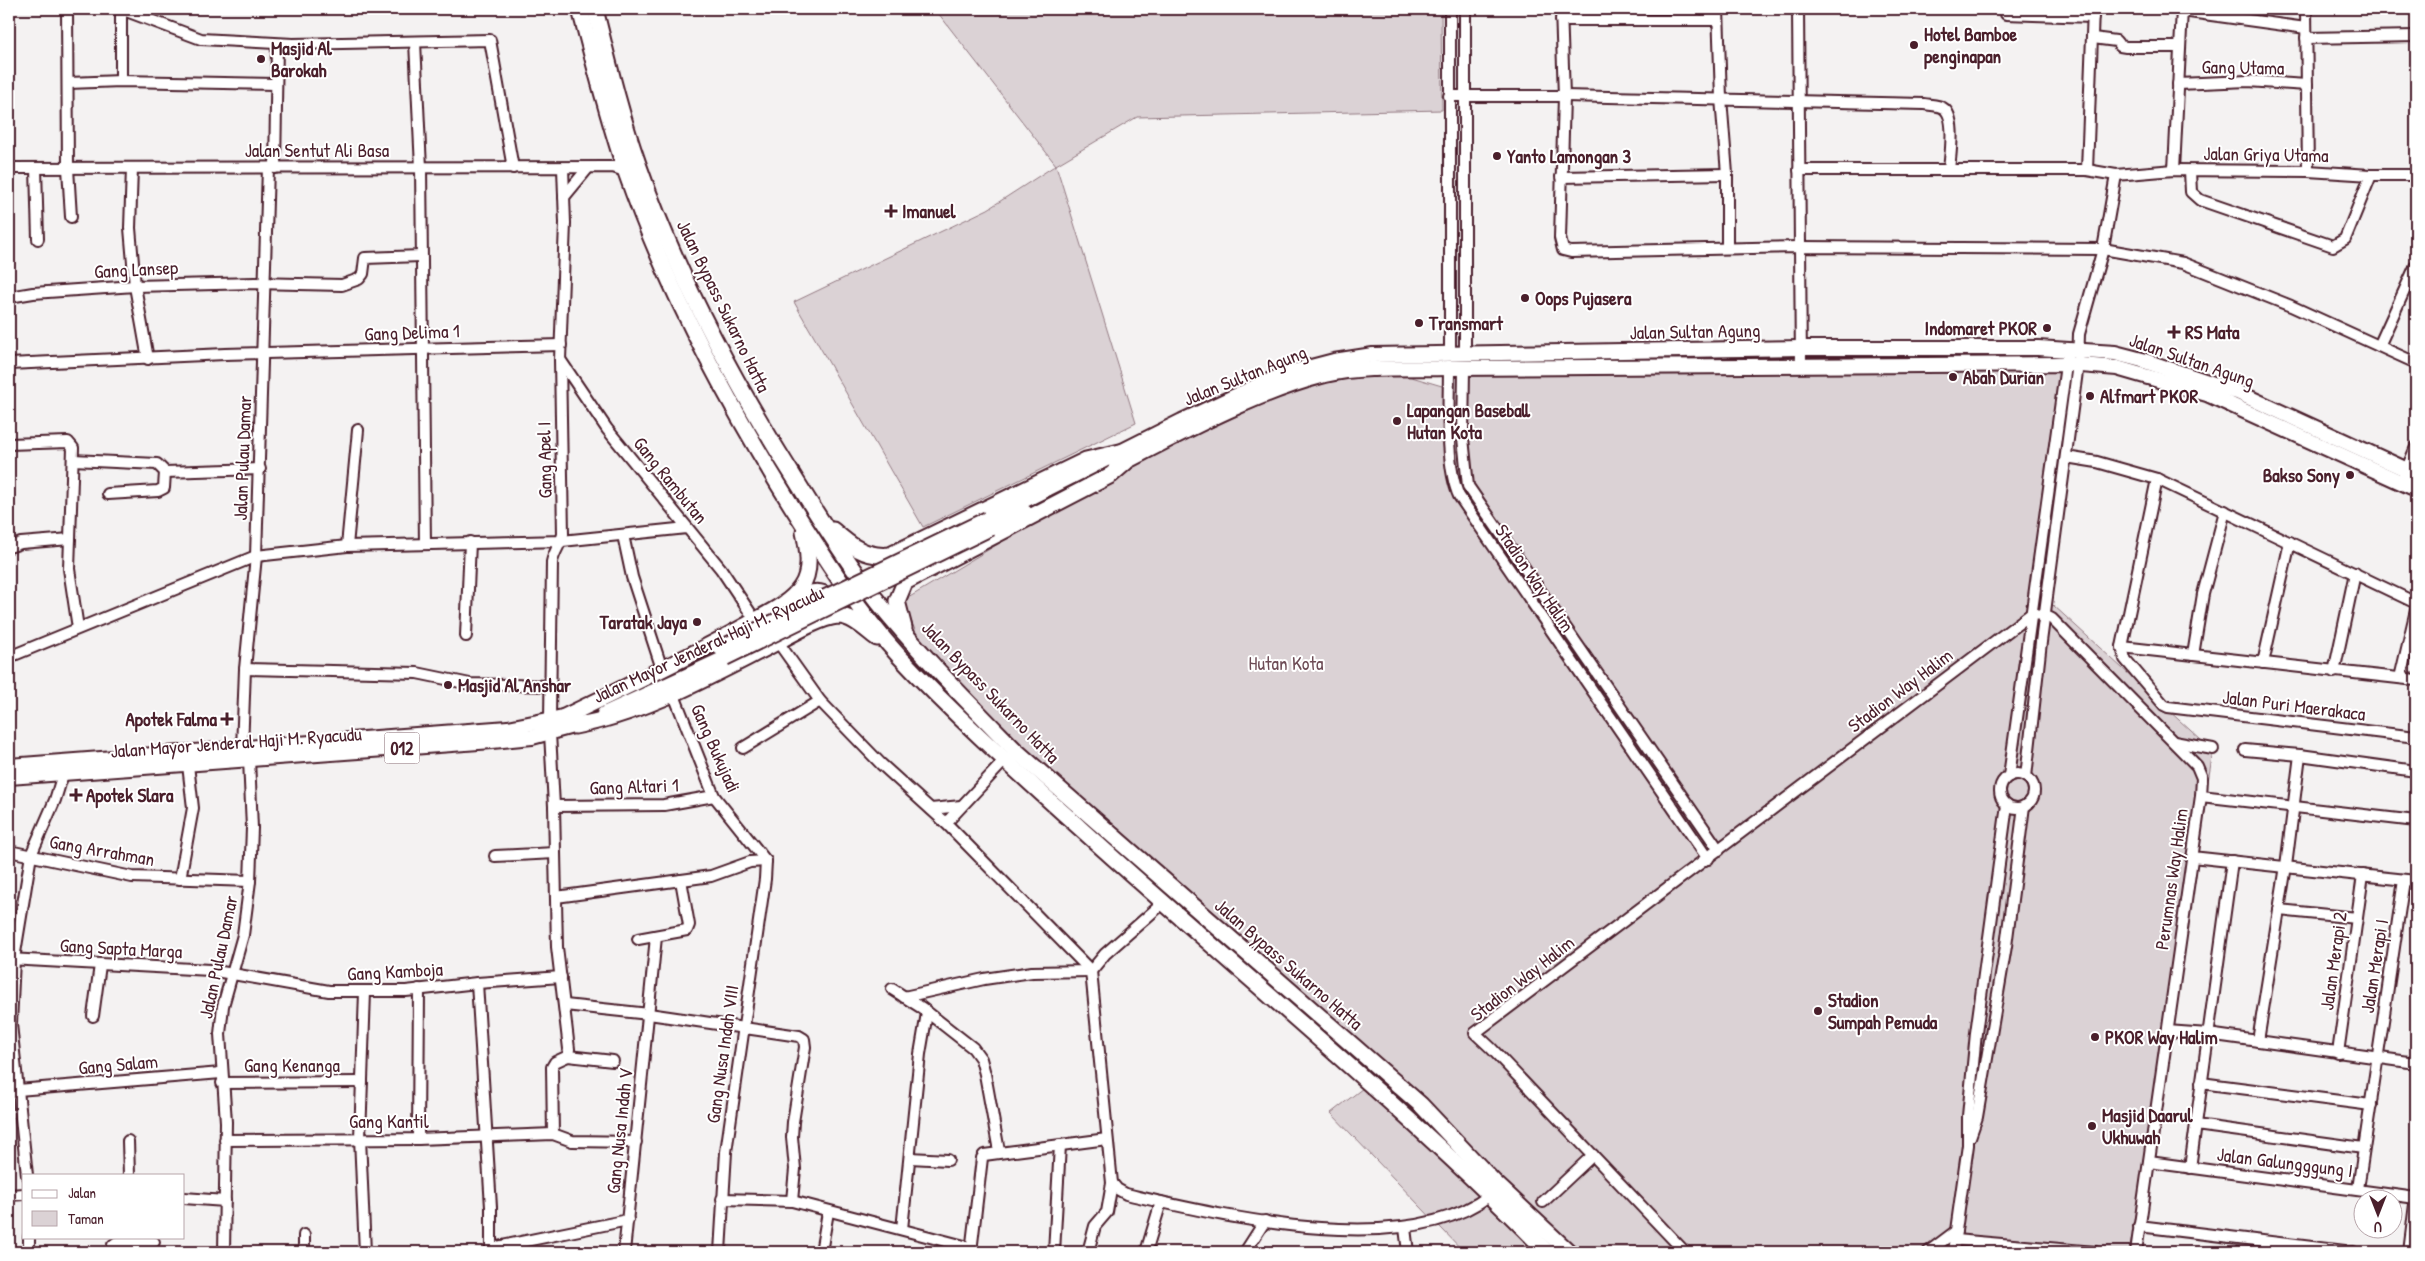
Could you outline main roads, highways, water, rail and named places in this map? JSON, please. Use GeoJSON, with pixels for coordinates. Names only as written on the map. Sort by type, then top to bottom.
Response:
{"type":"FeatureCollection","features":[{"type":"Feature","properties":{"kind":"highway","name":"Jalan Bypass Sukarno Hatta"},"geometry":{"type":"LineString","coordinates":[[580,9],[625,171],[653,242],[702,347],[747,435],[853,599],[898,655],[1005,760],[1163,903],[1363,1077],[1490,1195],[1547,1252]]}},
{"type":"Feature","properties":{"kind":"highway","name":"Jalan Bypass Sukarno Hatta"},"geometry":{"type":"LineString","coordinates":[[595,9],[612,77],[638,164],[666,234],[723,360],[820,519],[873,595],[959,693],[1016,750],[1421,1105],[1494,1182],[1569,1252]]}},
{"type":"Feature","properties":{"kind":"highway"},"geometry":{"type":"LineString","coordinates":[[820,519],[858,550],[873,556],[890,555],[1086,460],[1123,457]]}},
{"type":"Feature","properties":{"kind":"highway"},"geometry":{"type":"LineString","coordinates":[[890,555],[878,570],[879,581],[888,587],[905,582],[1111,475],[1123,457]]}},
{"type":"Feature","properties":{"kind":"highway"},"geometry":{"type":"LineString","coordinates":[[775,609],[795,594],[806,577],[808,554],[799,517]]}},
{"type":"Feature","properties":{"kind":"highway"},"geometry":{"type":"LineString","coordinates":[[905,582],[897,601],[899,614],[908,637]]}},
{"type":"Feature","properties":{"kind":"highway"},"geometry":{"type":"LineString","coordinates":[[554,724],[806,594],[818,592],[827,595],[832,603],[832,611],[825,620]]}},
{"type":"Feature","properties":{"kind":"highway"},"geometry":{"type":"LineString","coordinates":[[575,726],[602,721],[674,695],[778,642],[835,616],[848,618],[898,655]]}},
{"type":"Feature","properties":{"kind":"highway"},"geometry":{"type":"LineString","coordinates":[[1125,869],[1138,857]]}},
{"type":"Feature","properties":{"kind":"main road","name":"Jalan Sultan Agung"},"geometry":{"type":"LineString","coordinates":[[989,524],[1123,457],[1232,397],[1292,372],[1334,361],[1373,355],[1801,348],[2038,348],[2207,394],[2408,475],[2416,488]]}},
{"type":"Feature","properties":{"kind":"main road","name":"Jalan Sultan Agung"},"geometry":{"type":"LineString","coordinates":[[1123,457],[1240,406],[1285,388],[1326,375],[1388,369],[1802,365],[2073,357]]}},
{"type":"Feature","properties":{"kind":"main road","name":"Jalan Mayor Jenderal Haji M. Ryacudu"},"geometry":{"type":"LineString","coordinates":[[9,766],[246,754],[554,724],[575,726],[723,652],[989,524]]}},
{"type":"Feature","properties":{"kind":"main road","name":"Jalan Mayor Jenderal Haji M. Ryacudu"},"geometry":{"type":"LineString","coordinates":[[554,724],[723,652]]}},
{"type":"Feature","properties":{"kind":"main road","name":"Jalan Mayor Jenderal Haji M. Ryacudu"},"geometry":{"type":"LineString","coordinates":[[9,777],[188,764],[246,754]]}},
{"type":"Feature","properties":{"kind":"place","name":"Hotel Bamboe penginapan"},"geometry":{"type":"Point","coordinates":[1914,45]}},
{"type":"Feature","properties":{"kind":"place","name":"Masjid Al Barokah"},"geometry":{"type":"Point","coordinates":[261,59]}},
{"type":"Feature","properties":{"kind":"place","name":"Yanto Lamongan 3"},"geometry":{"type":"Point","coordinates":[1497,156]}},
{"type":"Feature","properties":{"kind":"place","name":"Imanuel"},"geometry":{"type":"Point","coordinates":[891,211]}},
{"type":"Feature","properties":{"kind":"place","name":"Oops Pujasera"},"geometry":{"type":"Point","coordinates":[1525,298]}},
{"type":"Feature","properties":{"kind":"place","name":"Transmart"},"geometry":{"type":"Point","coordinates":[1419,323]}},
{"type":"Feature","properties":{"kind":"place","name":"Indomaret PKOR"},"geometry":{"type":"Point","coordinates":[2047,328]}},
{"type":"Feature","properties":{"kind":"place","name":"RS Mata"},"geometry":{"type":"Point","coordinates":[2174,332]}},
{"type":"Feature","properties":{"kind":"place","name":"Abah Durian"},"geometry":{"type":"Point","coordinates":[1953,377]}},
{"type":"Feature","properties":{"kind":"place","name":"Alfmart PKOR"},"geometry":{"type":"Point","coordinates":[2090,396]}},
{"type":"Feature","properties":{"kind":"place","name":"Lapangan Baseball Hutan Kota"},"geometry":{"type":"Point","coordinates":[1397,421]}},
{"type":"Feature","properties":{"kind":"place","name":"Bakso Sony"},"geometry":{"type":"Point","coordinates":[2350,475]}},
{"type":"Feature","properties":{"kind":"place","name":"Taratak Jaya"},"geometry":{"type":"Point","coordinates":[697,622]}},
{"type":"Feature","properties":{"kind":"place","name":"Masjid Al Anshar"},"geometry":{"type":"Point","coordinates":[448,685]}},
{"type":"Feature","properties":{"kind":"place","name":"Apotek Falma"},"geometry":{"type":"Point","coordinates":[227,719]}},
{"type":"Feature","properties":{"kind":"place","name":"Apotek Slara"},"geometry":{"type":"Point","coordinates":[76,795]}},
{"type":"Feature","properties":{"kind":"place","name":"Stadion Sumpah Pemuda"},"geometry":{"type":"Point","coordinates":[1818,1011]}},
{"type":"Feature","properties":{"kind":"place","name":"PKOR Way Halim"},"geometry":{"type":"Point","coordinates":[2095,1037]}},
{"type":"Feature","properties":{"kind":"place","name":"Masjid Daarul Ukhuwah"},"geometry":{"type":"Point","coordinates":[2092,1126]}},
{"type":"Feature","properties":{"kind":"park label","name":"Hutan Kota"},"geometry":{"type":"Point","coordinates":[1286,663]}}]}
